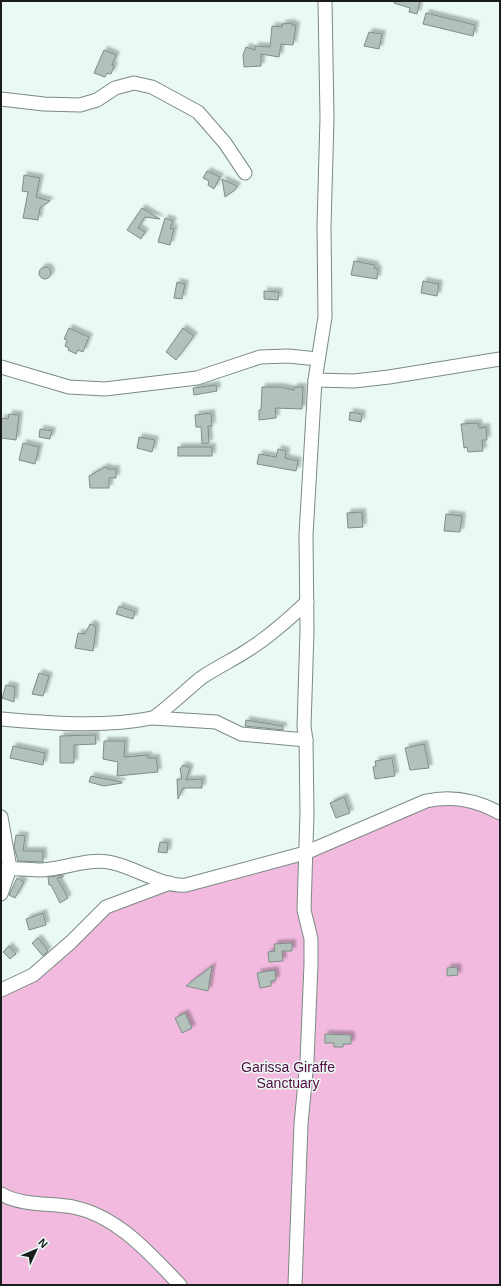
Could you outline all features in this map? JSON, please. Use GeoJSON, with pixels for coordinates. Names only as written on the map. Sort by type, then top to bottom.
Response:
{"type":"FeatureCollection","features":[{"type":"Feature","properties":{"kind":"street"},"geometry":{"type":"LineString","coordinates":[[295,1285],[301,1124],[307,1061],[311,964],[311,939],[304,910],[306,740],[304,727],[307,602],[306,535],[315,380],[325,317],[326,290],[324,226],[327,118],[325,1]]}},
{"type":"Feature","properties":{"kind":"street"},"geometry":{"type":"LineString","coordinates":[[1,99],[44,104],[80,105],[97,100],[115,88],[134,83],[152,87],[198,112],[225,144],[245,173]]}},
{"type":"Feature","properties":{"kind":"street"},"geometry":{"type":"LineString","coordinates":[[1,368],[69,387],[106,389],[197,378],[260,357],[288,356],[318,359]]}},
{"type":"Feature","properties":{"kind":"street"},"geometry":{"type":"LineString","coordinates":[[315,380],[354,381],[389,377],[500,359]]}},
{"type":"Feature","properties":{"kind":"street"},"geometry":{"type":"LineString","coordinates":[[153,718],[201,678],[252,648],[289,619],[307,602]]}},
{"type":"Feature","properties":{"kind":"street"},"geometry":{"type":"LineString","coordinates":[[1,719],[59,724],[114,724],[153,718],[216,722],[241,734],[306,740]]}},
{"type":"Feature","properties":{"kind":"street"},"geometry":{"type":"LineString","coordinates":[[6,869],[41,870],[88,861],[103,861],[127,866],[170,883],[186,884],[305,852],[406,808],[442,798],[478,802],[500,813]]}},
{"type":"Feature","properties":{"kind":"street"},"geometry":{"type":"LineString","coordinates":[[1,817],[6,869],[1,894]]}},
{"type":"Feature","properties":{"kind":"street"},"geometry":{"type":"LineString","coordinates":[[1,990],[33,975],[71,942],[106,907],[170,883]]}},
{"type":"Feature","properties":{"kind":"street"},"geometry":{"type":"LineString","coordinates":[[1,1194],[23,1201],[84,1210],[117,1226],[141,1245],[180,1285]]}},
{"type":"Feature","properties":{"kind":"green space","name":"Garissa Giraffe Sanctuary"},"geometry":{"type":"Polygon","coordinates":[[[441,798],[500,813],[500,1285],[1,1285],[1,990],[11,986],[106,907],[305,853],[441,798]]]}},
{"type":"Feature","properties":{"kind":"building"},"geometry":{"type":"Polygon","coordinates":[[[394,1],[420,1],[417,14],[409,12],[410,8],[394,3],[394,1]]]}},
{"type":"Feature","properties":{"kind":"building"},"geometry":{"type":"Polygon","coordinates":[[[426,13],[475,25],[473,36],[423,24],[426,13]]]}},
{"type":"Feature","properties":{"kind":"building"},"geometry":{"type":"Polygon","coordinates":[[[292,23],[292,25],[296,25],[293,45],[281,44],[279,57],[261,54],[261,66],[244,67],[243,55],[246,47],[255,50],[255,46],[270,47],[272,26],[282,27],[282,24],[292,23]]]}},
{"type":"Feature","properties":{"kind":"building"},"geometry":{"type":"Polygon","coordinates":[[[369,32],[382,34],[379,49],[364,46],[369,32]]]}},
{"type":"Feature","properties":{"kind":"building"},"geometry":{"type":"Polygon","coordinates":[[[104,50],[116,55],[112,65],[114,66],[111,74],[107,73],[105,77],[94,73],[104,50]]]}},
{"type":"Feature","properties":{"kind":"building"},"geometry":{"type":"Polygon","coordinates":[[[207,171],[220,177],[214,189],[208,185],[209,181],[203,178],[207,171]]]}},
{"type":"Feature","properties":{"kind":"building"},"geometry":{"type":"Polygon","coordinates":[[[24,175],[40,178],[36,197],[50,201],[40,208],[38,220],[23,218],[28,192],[22,191],[24,175]]]}},
{"type":"Feature","properties":{"kind":"building"},"geometry":{"type":"Polygon","coordinates":[[[222,179],[237,186],[235,190],[225,197],[222,179]]]}},
{"type":"Feature","properties":{"kind":"building"},"geometry":{"type":"Polygon","coordinates":[[[142,208],[160,219],[145,217],[138,228],[145,232],[141,239],[127,230],[142,208]]]}},
{"type":"Feature","properties":{"kind":"building"},"geometry":{"type":"Polygon","coordinates":[[[165,218],[173,221],[170,229],[174,228],[170,245],[158,242],[165,218]]]}},
{"type":"Feature","properties":{"kind":"building"},"geometry":{"type":"Polygon","coordinates":[[[354,261],[375,265],[374,268],[378,269],[377,279],[351,275],[354,261]]]}},
{"type":"Feature","properties":{"kind":"building"},"geometry":{"type":"Polygon","coordinates":[[[43,267],[47,267],[51,273],[47,279],[43,279],[39,275],[39,271],[43,267]]]}},
{"type":"Feature","properties":{"kind":"building"},"geometry":{"type":"Polygon","coordinates":[[[423,281],[439,284],[437,296],[421,293],[423,281]]]}},
{"type":"Feature","properties":{"kind":"building"},"geometry":{"type":"Polygon","coordinates":[[[177,282],[185,284],[182,299],[174,298],[177,282]]]}},
{"type":"Feature","properties":{"kind":"building"},"geometry":{"type":"Polygon","coordinates":[[[264,291],[279,292],[278,300],[264,299],[264,291]]]}},
{"type":"Feature","properties":{"kind":"building"},"geometry":{"type":"Polygon","coordinates":[[[69,328],[89,337],[83,352],[78,350],[76,354],[68,350],[69,348],[65,346],[67,340],[64,339],[69,328]]]}},
{"type":"Feature","properties":{"kind":"building"},"geometry":{"type":"Polygon","coordinates":[[[183,328],[194,336],[176,360],[166,352],[183,328]]]}},
{"type":"Feature","properties":{"kind":"building"},"geometry":{"type":"Polygon","coordinates":[[[216,385],[217,391],[194,395],[193,388],[216,385]]]}},
{"type":"Feature","properties":{"kind":"building"},"geometry":{"type":"Polygon","coordinates":[[[262,387],[280,387],[294,390],[294,387],[303,387],[302,409],[275,408],[276,418],[259,420],[262,387]]]}},
{"type":"Feature","properties":{"kind":"building"},"geometry":{"type":"Polygon","coordinates":[[[350,412],[362,414],[361,422],[349,420],[350,412]]]}},
{"type":"Feature","properties":{"kind":"building"},"geometry":{"type":"Polygon","coordinates":[[[211,413],[212,426],[208,426],[209,443],[202,444],[201,427],[196,427],[195,415],[211,413]]]}},
{"type":"Feature","properties":{"kind":"building"},"geometry":{"type":"Polygon","coordinates":[[[9,414],[19,415],[16,440],[1,438],[1,418],[8,419],[9,414]]]}},
{"type":"Feature","properties":{"kind":"building"},"geometry":{"type":"Polygon","coordinates":[[[478,423],[479,428],[486,427],[487,440],[482,440],[483,451],[468,452],[467,447],[464,448],[461,424],[478,423]]]}},
{"type":"Feature","properties":{"kind":"building"},"geometry":{"type":"Polygon","coordinates":[[[40,429],[52,431],[50,439],[39,437],[40,429]]]}},
{"type":"Feature","properties":{"kind":"building"},"geometry":{"type":"Polygon","coordinates":[[[139,437],[155,440],[152,452],[137,448],[139,437]]]}},
{"type":"Feature","properties":{"kind":"building"},"geometry":{"type":"Polygon","coordinates":[[[23,443],[39,447],[35,464],[19,460],[23,443]]]}},
{"type":"Feature","properties":{"kind":"building"},"geometry":{"type":"Polygon","coordinates":[[[178,447],[212,447],[212,456],[178,456],[178,447]]]}},
{"type":"Feature","properties":{"kind":"building"},"geometry":{"type":"Polygon","coordinates":[[[278,449],[286,451],[285,458],[298,461],[296,471],[257,464],[259,454],[276,457],[278,449]]]}},
{"type":"Feature","properties":{"kind":"building"},"geometry":{"type":"Polygon","coordinates":[[[105,467],[109,469],[116,469],[116,478],[109,478],[109,488],[90,488],[89,476],[105,467]]]}},
{"type":"Feature","properties":{"kind":"building"},"geometry":{"type":"Polygon","coordinates":[[[362,512],[363,527],[348,528],[347,513],[362,512]]]}},
{"type":"Feature","properties":{"kind":"building"},"geometry":{"type":"Polygon","coordinates":[[[446,514],[462,516],[460,532],[444,531],[446,514]]]}},
{"type":"Feature","properties":{"kind":"building"},"geometry":{"type":"Polygon","coordinates":[[[119,606],[135,612],[133,619],[116,614],[119,606]]]}},
{"type":"Feature","properties":{"kind":"building"},"geometry":{"type":"Polygon","coordinates":[[[90,624],[94,625],[96,628],[93,651],[75,648],[78,633],[85,634],[90,624]]]}},
{"type":"Feature","properties":{"kind":"building"},"geometry":{"type":"Polygon","coordinates":[[[39,673],[49,676],[43,696],[32,694],[39,673]]]}},
{"type":"Feature","properties":{"kind":"building"},"geometry":{"type":"Polygon","coordinates":[[[6,685],[15,687],[14,702],[2,698],[6,685]]]}},
{"type":"Feature","properties":{"kind":"building"},"geometry":{"type":"Polygon","coordinates":[[[246,720],[283,726],[283,730],[245,726],[246,720]]]}},
{"type":"Feature","properties":{"kind":"building"},"geometry":{"type":"Polygon","coordinates":[[[95,735],[96,744],[74,745],[74,763],[60,763],[60,736],[95,735]]]}},
{"type":"Feature","properties":{"kind":"building"},"geometry":{"type":"Polygon","coordinates":[[[104,741],[125,741],[124,757],[148,755],[148,758],[156,758],[158,772],[117,776],[118,762],[103,759],[104,741]]]}},
{"type":"Feature","properties":{"kind":"building"},"geometry":{"type":"Polygon","coordinates":[[[424,744],[429,768],[410,770],[405,748],[424,744]]]}},
{"type":"Feature","properties":{"kind":"building"},"geometry":{"type":"Polygon","coordinates":[[[13,746],[45,753],[43,765],[10,758],[13,746]]]}},
{"type":"Feature","properties":{"kind":"building"},"geometry":{"type":"Polygon","coordinates":[[[392,758],[395,776],[375,779],[373,767],[376,766],[375,761],[392,758]]]}},
{"type":"Feature","properties":{"kind":"building"},"geometry":{"type":"Polygon","coordinates":[[[183,765],[190,768],[186,780],[202,779],[202,788],[183,788],[178,799],[177,779],[182,779],[180,769],[183,765]]]}},
{"type":"Feature","properties":{"kind":"building"},"geometry":{"type":"Polygon","coordinates":[[[91,776],[122,783],[104,786],[89,782],[91,776]]]}},
{"type":"Feature","properties":{"kind":"building"},"geometry":{"type":"Polygon","coordinates":[[[344,797],[350,813],[336,818],[330,803],[344,797]]]}},
{"type":"Feature","properties":{"kind":"building"},"geometry":{"type":"Polygon","coordinates":[[[16,835],[25,836],[23,851],[43,851],[43,862],[18,861],[14,847],[16,835]]]}},
{"type":"Feature","properties":{"kind":"building"},"geometry":{"type":"Polygon","coordinates":[[[160,842],[168,843],[167,853],[158,852],[160,842]]]}},
{"type":"Feature","properties":{"kind":"building"},"geometry":{"type":"Polygon","coordinates":[[[63,875],[63,877],[57,878],[68,898],[60,903],[51,885],[49,885],[48,877],[63,875]]]}},
{"type":"Feature","properties":{"kind":"building"},"geometry":{"type":"Polygon","coordinates":[[[17,878],[24,882],[15,898],[9,895],[17,878]]]}},
{"type":"Feature","properties":{"kind":"building"},"geometry":{"type":"Polygon","coordinates":[[[43,913],[46,925],[29,930],[26,919],[43,913]]]}},
{"type":"Feature","properties":{"kind":"building"},"geometry":{"type":"Polygon","coordinates":[[[38,938],[48,951],[43,956],[32,943],[38,938]]]}},
{"type":"Feature","properties":{"kind":"building"},"geometry":{"type":"Polygon","coordinates":[[[292,943],[292,951],[282,951],[283,961],[269,962],[268,952],[275,951],[274,944],[292,943]]]}},
{"type":"Feature","properties":{"kind":"building"},"geometry":{"type":"Polygon","coordinates":[[[9,946],[16,954],[10,959],[3,952],[9,946]]]}},
{"type":"Feature","properties":{"kind":"building"},"geometry":{"type":"Polygon","coordinates":[[[212,966],[208,991],[186,986],[212,966]]]}},
{"type":"Feature","properties":{"kind":"building"},"geometry":{"type":"Polygon","coordinates":[[[457,967],[458,975],[447,976],[447,968],[457,967]]]}},
{"type":"Feature","properties":{"kind":"building"},"geometry":{"type":"Polygon","coordinates":[[[275,970],[276,980],[271,981],[271,986],[260,988],[257,973],[275,970]]]}},
{"type":"Feature","properties":{"kind":"building"},"geometry":{"type":"Polygon","coordinates":[[[185,1013],[192,1028],[182,1033],[175,1018],[185,1013]]]}},
{"type":"Feature","properties":{"kind":"building"},"geometry":{"type":"Polygon","coordinates":[[[325,1034],[351,1035],[351,1044],[343,1044],[343,1047],[334,1047],[334,1043],[325,1043],[325,1034]]]}}]}
